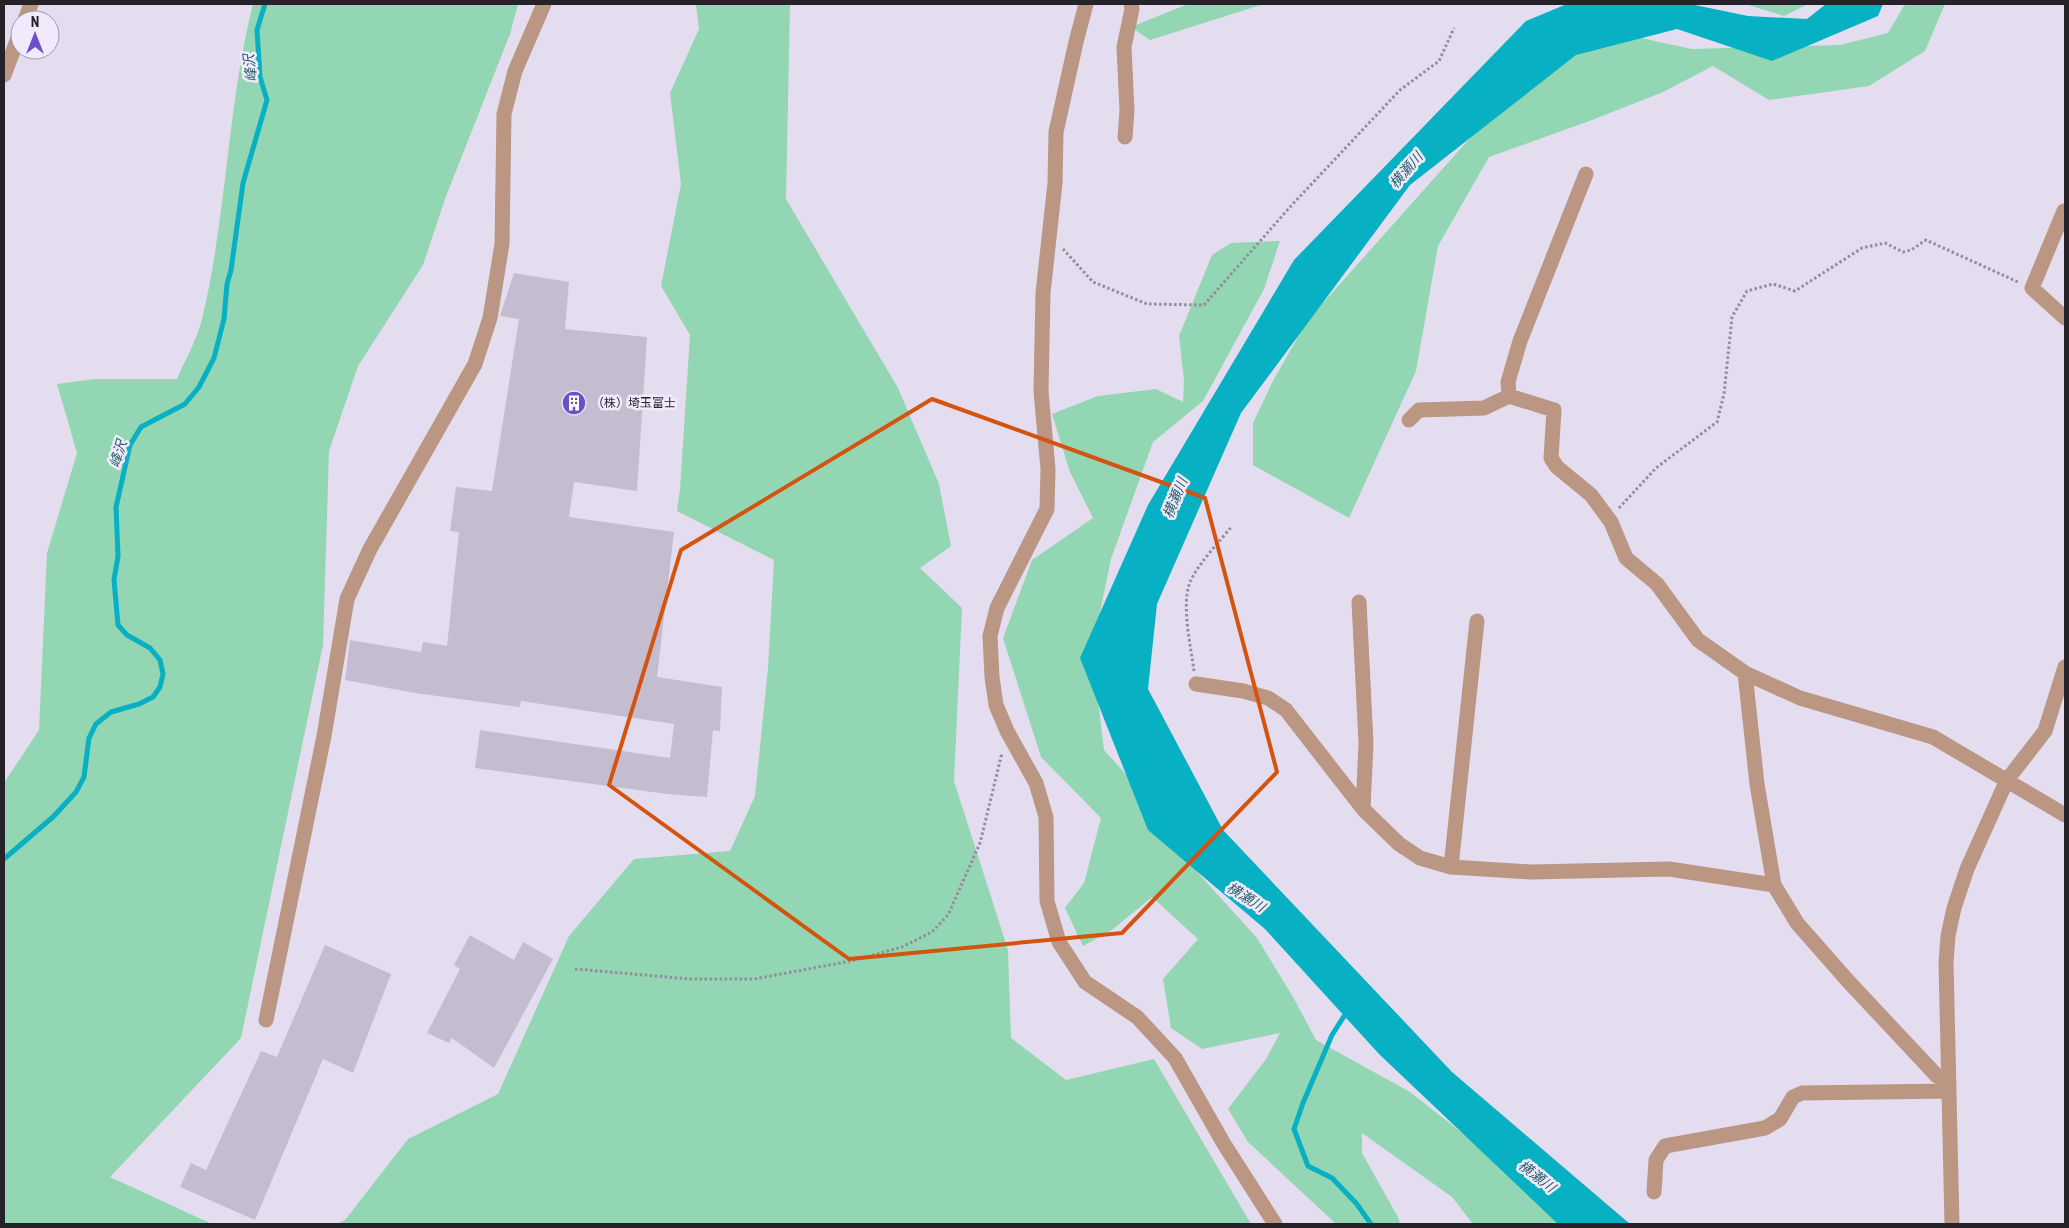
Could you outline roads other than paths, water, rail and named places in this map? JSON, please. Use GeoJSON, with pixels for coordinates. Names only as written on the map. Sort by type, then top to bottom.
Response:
{"type":"FeatureCollection","features":[{"type":"Feature","properties":{"kind":"street"},"geometry":{"type":"LineString","coordinates":[[266,1020],[324,736],[347,600],[370,549],[475,364],[490,318],[502,244],[504,114],[515,71],[544,4]]}},
{"type":"Feature","properties":{"kind":"street"},"geometry":{"type":"LineString","coordinates":[[1086,4],[1056,132],[1055,183],[1043,293],[1041,391],[1048,469],[1047,509],[997,608],[990,636],[996,705],[1036,782],[1046,817],[1047,901],[1059,942],[1085,982],[1137,1017],[1175,1058],[1224,1144],[1276,1224]]}},
{"type":"Feature","properties":{"kind":"street"},"geometry":{"type":"LineString","coordinates":[[1125,137],[1124,47],[1132,9],[1131,4]]}},
{"type":"Feature","properties":{"kind":"street"},"geometry":{"type":"LineString","coordinates":[[4,75],[10,59]]}},
{"type":"Feature","properties":{"kind":"street"},"geometry":{"type":"LineString","coordinates":[[1509,396],[1508,382],[1520,342],[1586,174]]}},
{"type":"Feature","properties":{"kind":"street"},"geometry":{"type":"LineString","coordinates":[[2064,211],[2032,288],[2065,318]]}},
{"type":"Feature","properties":{"kind":"street"},"geometry":{"type":"LineString","coordinates":[[1409,420],[1419,410],[1484,408],[1509,396],[1554,410],[1550,458],[1557,467],[1592,495],[1610,522],[1626,558],[1657,584],[1698,640],[1745,673],[1800,698],[1933,737],[2065,815]]}},
{"type":"Feature","properties":{"kind":"street"},"geometry":{"type":"LineString","coordinates":[[1359,602],[1366,743],[1363,809]]}},
{"type":"Feature","properties":{"kind":"street"},"geometry":{"type":"LineString","coordinates":[[1451,868],[1477,621]]}},
{"type":"Feature","properties":{"kind":"street"},"geometry":{"type":"LineString","coordinates":[[1952,1224],[1946,962],[1948,936],[1954,908],[1967,869],[2007,780],[2044,731],[2065,667]]}},
{"type":"Feature","properties":{"kind":"street"},"geometry":{"type":"LineString","coordinates":[[1745,673],[1758,784],[1774,886],[1797,923],[1848,981],[1937,1076],[1949,1086]]}},
{"type":"Feature","properties":{"kind":"street"},"geometry":{"type":"LineString","coordinates":[[1196,684],[1252,693],[1268,698],[1286,710],[1363,809],[1399,844],[1420,858],[1451,868],[1531,872],[1669,869],[1774,886]]}},
{"type":"Feature","properties":{"kind":"street"},"geometry":{"type":"LineString","coordinates":[[1654,1192],[1656,1160],[1665,1146],[1765,1128],[1780,1119],[1793,1097],[1802,1093],[1949,1086]]}},
{"type":"Feature","properties":{"kind":"water","name":"横瀬川"},"geometry":{"type":"Polygon","coordinates":[[[1567,4],[1690,4],[1748,16],[1807,19],[1826,4],[1883,4],[1878,16],[1772,61],[1677,29],[1576,55],[1410,185],[1241,413],[1157,604],[1148,689],[1223,830],[1452,1072],[1630,1224],[1558,1224],[1379,1054],[1265,929],[1148,830],[1080,658],[1148,505],[1294,260],[1526,21],[1567,4]]]}},
{"type":"Feature","properties":{"kind":"waterway","name":"峰沢"},"geometry":{"type":"LineString","coordinates":[[4,859],[53,817],[76,792],[84,777],[89,738],[96,724],[111,712],[139,704],[153,697],[160,687],[163,674],[160,660],[150,648],[127,635],[118,625],[114,580],[118,556],[116,507],[130,445],[141,427],[185,404],[199,387],[214,358],[224,319],[227,284],[231,270],[243,183],[267,100],[260,77],[257,30],[265,4]]}},
{"type":"Feature","properties":{"kind":"waterway"},"geometry":{"type":"LineString","coordinates":[[1348,1010],[1332,1035],[1294,1129],[1308,1166],[1332,1178],[1356,1203],[1371,1224]]}},
{"type":"Feature","properties":{"kind":"place","name":"（株）埼玉富士"},"geometry":{"type":"Point","coordinates":[574,403]}}]}
